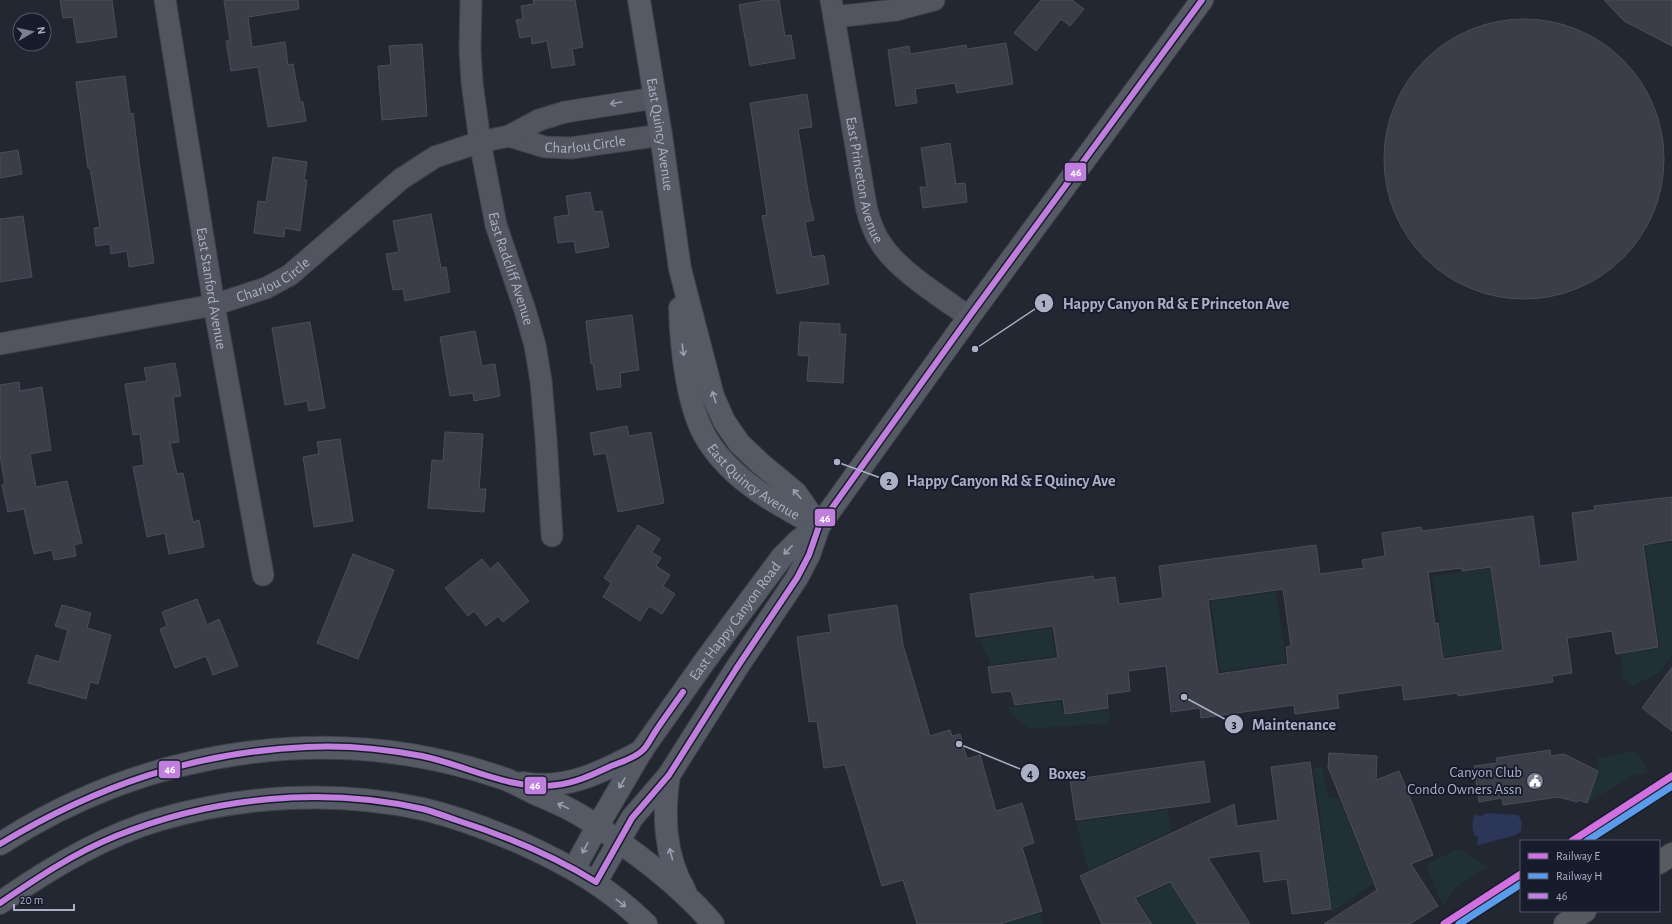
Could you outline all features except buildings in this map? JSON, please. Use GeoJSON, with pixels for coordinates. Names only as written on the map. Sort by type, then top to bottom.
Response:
{"type":"FeatureCollection","features":[{"type":"Feature","properties":{"kind":"highway"},"geometry":{"type":"LineString","coordinates":[[1660,862],[1672,854]]}},
{"type":"Feature","properties":{"kind":"highway"},"geometry":{"type":"LineString","coordinates":[[1565,924],[1583,912]]}},
{"type":"Feature","properties":{"kind":"street","name":"East Stanford Avenue"},"geometry":{"type":"LineString","coordinates":[[165,0],[214,305],[263,575]]}},
{"type":"Feature","properties":{"kind":"street","name":"East Radcliff Avenue"},"geometry":{"type":"LineString","coordinates":[[471,0],[470,50],[472,82],[480,142],[496,225],[525,310],[535,345],[542,388],[552,536]]}},
{"type":"Feature","properties":{"kind":"street","name":"East Quincy Avenue"},"geometry":{"type":"LineString","coordinates":[[639,0],[661,135],[680,269],[709,382],[724,421],[736,439],[749,453],[796,492],[819,526]]}},
{"type":"Feature","properties":{"kind":"street"},"geometry":{"type":"LineString","coordinates":[[833,8],[896,10],[934,0]]}},
{"type":"Feature","properties":{"kind":"street","name":"East Happy Canyon Road"},"geometry":{"type":"LineString","coordinates":[[596,882],[632,818],[669,775],[736,669],[797,578],[809,555],[819,526],[969,317],[1202,0]]}},
{"type":"Feature","properties":{"kind":"street","name":"East Princeton Avenue"},"geometry":{"type":"LineString","coordinates":[[833,8],[864,198],[870,221],[882,245],[901,266],[969,317]]}},
{"type":"Feature","properties":{"kind":"street","name":"Charlou Circle"},"geometry":{"type":"LineString","coordinates":[[0,344],[214,305],[266,288],[290,275],[401,179],[435,157],[480,142],[509,136],[539,120],[565,112],[655,98]]}},
{"type":"Feature","properties":{"kind":"street","name":"Charlou Circle"},"geometry":{"type":"LineString","coordinates":[[509,136],[545,147],[571,148],[661,135]]}},
{"type":"Feature","properties":{"kind":"street","name":"East Happy Canyon Road"},"geometry":{"type":"LineString","coordinates":[[574,869],[642,750],[770,571],[790,548],[819,526]]}},
{"type":"Feature","properties":{"kind":"street"},"geometry":{"type":"LineString","coordinates":[[0,844],[61,809],[101,791],[145,775],[188,764],[251,752],[307,747],[422,756],[462,766],[506,780],[538,786],[570,782],[603,771],[642,750]]}},
{"type":"Feature","properties":{"kind":"street"},"geometry":{"type":"LineString","coordinates":[[669,775],[665,812],[666,832],[674,865],[692,902]]}},
{"type":"Feature","properties":{"kind":"street"},"geometry":{"type":"LineString","coordinates":[[506,780],[569,809],[619,841],[659,871],[713,924]]}},
{"type":"Feature","properties":{"kind":"street"},"geometry":{"type":"LineString","coordinates":[[0,903],[25,886],[76,856],[115,836],[157,820],[198,810],[254,800],[297,798],[348,799],[374,801],[424,810],[473,824],[510,838],[574,869],[596,882],[646,924]]}},
{"type":"Feature","properties":{"kind":"shaded area"},"geometry":{"type":"Polygon","coordinates":[[[1672,542],[1672,656],[1658,674],[1632,686],[1623,679],[1620,654],[1660,648],[1645,545],[1672,542]]]}},
{"type":"Feature","properties":{"kind":"shaded area"},"geometry":{"type":"Polygon","coordinates":[[[1491,568],[1502,649],[1444,657],[1433,576],[1491,568]]]}},
{"type":"Feature","properties":{"kind":"shaded area"},"geometry":{"type":"Polygon","coordinates":[[[1276,592],[1286,662],[1220,671],[1211,601],[1276,592]]]}},
{"type":"Feature","properties":{"kind":"shaded area"},"geometry":{"type":"Polygon","coordinates":[[[1051,628],[1055,656],[991,665],[979,639],[1051,628]]]}},
{"type":"Feature","properties":{"kind":"shaded area"},"geometry":{"type":"Polygon","coordinates":[[[1061,701],[1063,715],[1108,710],[1110,723],[1029,729],[1006,708],[1061,701]]]}},
{"type":"Feature","properties":{"kind":"shaded area"},"geometry":{"type":"Polygon","coordinates":[[[1633,751],[1637,754],[1649,772],[1631,776],[1587,803],[1598,771],[1598,757],[1609,757],[1633,751]]]}},
{"type":"Feature","properties":{"kind":"shaded area"},"geometry":{"type":"Polygon","coordinates":[[[1314,767],[1323,768],[1329,797],[1339,799],[1373,884],[1332,912],[1314,767]]]}},
{"type":"Feature","properties":{"kind":"shaded area"},"geometry":{"type":"Polygon","coordinates":[[[1168,809],[1171,832],[1088,870],[1076,822],[1168,809]]]}},
{"type":"Feature","properties":{"kind":"shaded area"},"geometry":{"type":"Polygon","coordinates":[[[1459,849],[1487,867],[1457,886],[1443,906],[1426,864],[1459,849]]]}},
{"type":"Feature","properties":{"kind":"shaded area"},"geometry":{"type":"Polygon","coordinates":[[[1170,884],[1196,924],[1154,924],[1138,899],[1170,884]]]}},
{"type":"Feature","properties":{"kind":"shaded area"},"geometry":{"type":"Polygon","coordinates":[[[1040,913],[1043,924],[1003,924],[1040,913]]]}},
{"type":"Feature","properties":{"kind":"water"},"geometry":{"type":"Polygon","coordinates":[[[1487,813],[1518,815],[1522,821],[1521,831],[1516,835],[1479,845],[1477,844],[1478,837],[1474,835],[1473,819],[1475,815],[1480,816],[1487,813]]]}},
{"type":"Feature","properties":{"kind":"rail line","name":"E"},"geometry":{"type":"LineString","coordinates":[[1574,840],[1672,776]]}},
{"type":"Feature","properties":{"kind":"rail line","name":"H"},"geometry":{"type":"LineString","coordinates":[[1589,840],[1672,786]]}},
{"type":"Feature","properties":{"kind":"rail line","name":"E"},"geometry":{"type":"LineString","coordinates":[[1444,924],[1520,875]]}},
{"type":"Feature","properties":{"kind":"rail line","name":"H"},"geometry":{"type":"LineString","coordinates":[[1459,924],[1520,885]]}},
{"type":"Feature","properties":{"kind":"transit line","name":"46"},"geometry":{"type":"LineString","coordinates":[[0,903],[42,875],[85,850],[116,836],[153,823],[190,812],[229,804],[268,799],[307,797],[346,798],[385,802],[427,810],[528,847],[563,863],[596,882],[632,818],[669,775],[736,669],[797,578],[809,555],[819,526],[969,317],[1202,0]]}},
{"type":"Feature","properties":{"kind":"transit line","name":"46"},"geometry":{"type":"LineString","coordinates":[[0,844],[36,823],[110,789],[147,776],[186,765],[225,756],[265,750],[307,747],[350,747],[394,751],[439,760],[505,781],[522,784],[539,786],[556,785],[577,781],[631,758],[643,750],[683,692]]}},
{"type":"Feature","properties":{"kind":"place","name":"Happy Canyon Rd & E Princeton Ave"},"geometry":{"type":"Point","coordinates":[975,349]}},
{"type":"Feature","properties":{"kind":"place","name":"Happy Canyon Rd & E Quincy Ave"},"geometry":{"type":"Point","coordinates":[837,462]}},
{"type":"Feature","properties":{"kind":"place","name":"Maintenance"},"geometry":{"type":"Point","coordinates":[1184,697]}},
{"type":"Feature","properties":{"kind":"place","name":"Boxes"},"geometry":{"type":"Point","coordinates":[959,744]}},
{"type":"Feature","properties":{"kind":"place","name":"Canyon Club Condo Owners Assn"},"geometry":{"type":"Point","coordinates":[1535,781]}}]}
